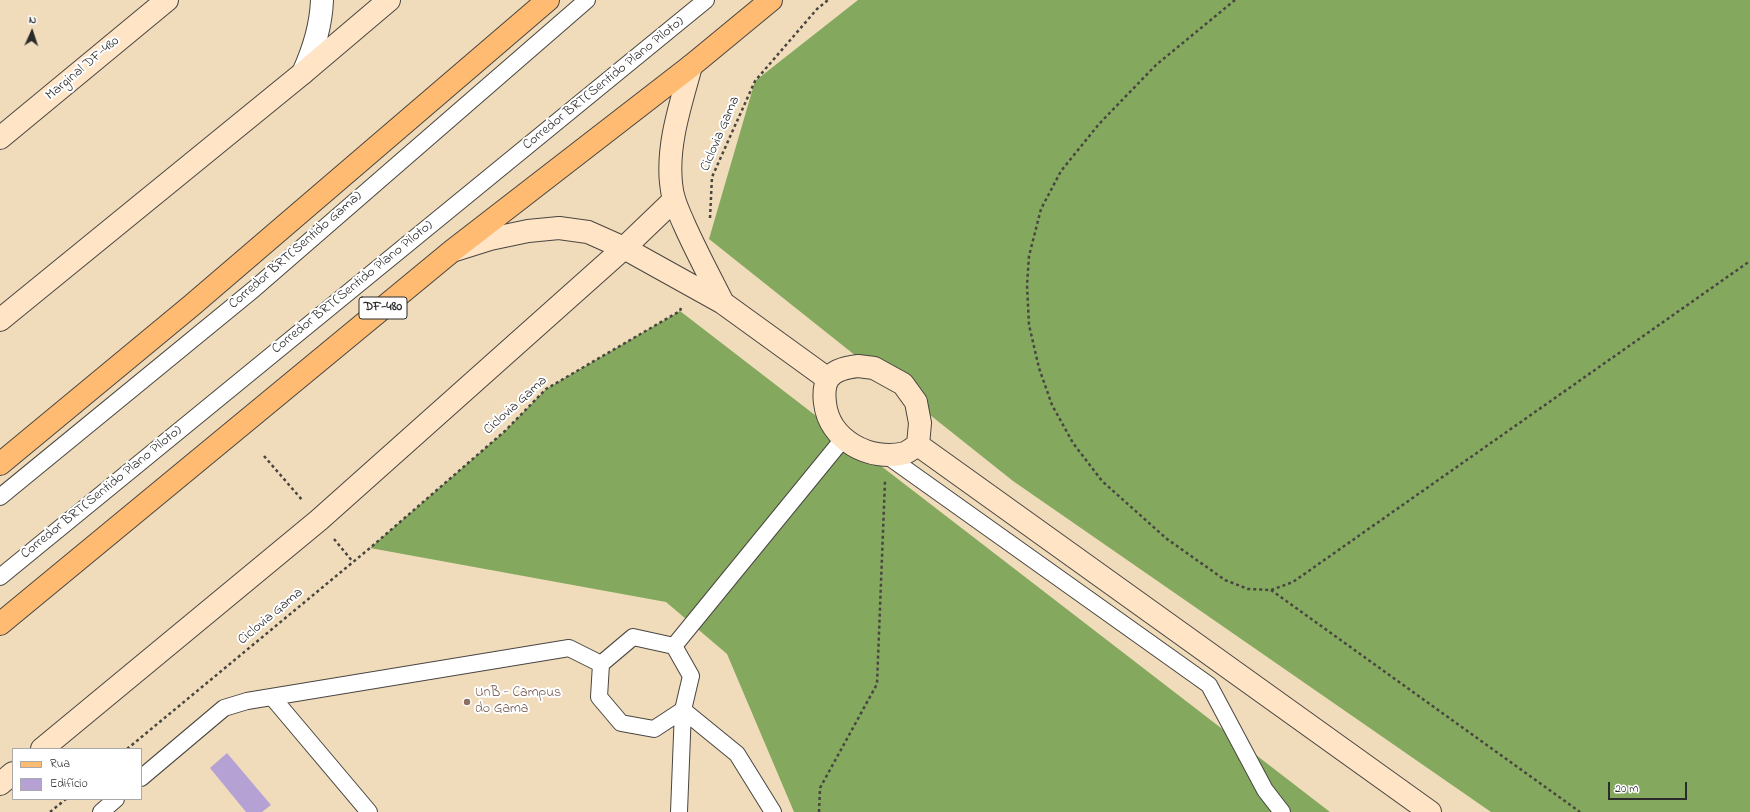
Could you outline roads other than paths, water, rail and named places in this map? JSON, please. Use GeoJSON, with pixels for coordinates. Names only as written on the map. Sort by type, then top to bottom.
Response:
{"type":"FeatureCollection","features":[{"type":"Feature","properties":{"kind":"main road"},"geometry":{"type":"LineString","coordinates":[[0,464],[191,306],[548,0]]}},
{"type":"Feature","properties":{"kind":"main road","name":"DF-480"},"geometry":{"type":"LineString","coordinates":[[0,624],[452,251],[691,66],[771,0]]}},
{"type":"Feature","properties":{"kind":"street","name":"Marginal DF-480"},"geometry":{"type":"LineString","coordinates":[[0,138],[167,0]]}},
{"type":"Feature","properties":{"kind":"street"},"geometry":{"type":"LineString","coordinates":[[303,73],[319,32],[322,0]]}},
{"type":"Feature","properties":{"kind":"street"},"geometry":{"type":"LineString","coordinates":[[0,320],[303,73],[389,0]]}},
{"type":"Feature","properties":{"kind":"street"},"geometry":{"type":"LineString","coordinates":[[691,66],[673,134],[670,165],[671,183],[674,200],[693,245],[723,303]]}},
{"type":"Feature","properties":{"kind":"street"},"geometry":{"type":"LineString","coordinates":[[43,748],[319,520],[624,248],[674,200]]}},
{"type":"Feature","properties":{"kind":"street"},"geometry":{"type":"LineString","coordinates":[[452,251],[490,239],[528,231],[559,228],[588,232],[624,248],[723,303],[828,379]]}},
{"type":"Feature","properties":{"kind":"street"},"geometry":{"type":"LineString","coordinates":[[858,366],[874,368],[903,384],[916,402],[920,423],[918,445],[906,452],[886,455],[862,451],[843,439],[832,425],[826,411],[824,393],[828,379],[845,368],[858,366]]}},
{"type":"Feature","properties":{"kind":"street"},"geometry":{"type":"LineString","coordinates":[[918,445],[1430,812]]}},
{"type":"Feature","properties":{"kind":"street"},"geometry":{"type":"LineString","coordinates":[[0,784],[12,774]]}},
{"type":"Feature","properties":{"kind":"lane","name":"Corredor BRT(Sentido Gama)"},"geometry":{"type":"LineString","coordinates":[[0,497],[254,289],[587,0]]}},
{"type":"Feature","properties":{"kind":"lane","name":"Corredor BRT(Sentido Plano Piloto)"},"geometry":{"type":"LineString","coordinates":[[0,577],[706,0]]}},
{"type":"Feature","properties":{"kind":"lane"},"geometry":{"type":"LineString","coordinates":[[674,646],[843,439]]}},
{"type":"Feature","properties":{"kind":"lane"},"geometry":{"type":"LineString","coordinates":[[886,455],[1210,685],[1265,790],[1282,812]]}},
{"type":"Feature","properties":{"kind":"lane"},"geometry":{"type":"LineString","coordinates":[[679,812],[683,710],[691,676],[674,646],[633,637],[601,664],[599,697],[621,723],[654,729],[683,710]]}},
{"type":"Feature","properties":{"kind":"lane"},"geometry":{"type":"LineString","coordinates":[[142,777],[224,708],[247,701],[569,648],[601,664]]}},
{"type":"Feature","properties":{"kind":"lane"},"geometry":{"type":"LineString","coordinates":[[272,697],[369,812]]}},
{"type":"Feature","properties":{"kind":"lane"},"geometry":{"type":"LineString","coordinates":[[683,710],[737,754],[773,812]]}},
{"type":"Feature","properties":{"kind":"lane"},"geometry":{"type":"LineString","coordinates":[[101,812],[115,800]]}},
{"type":"Feature","properties":{"kind":"place","name":"UnB - Campus do Gama"},"geometry":{"type":"Point","coordinates":[467,702]}}]}
